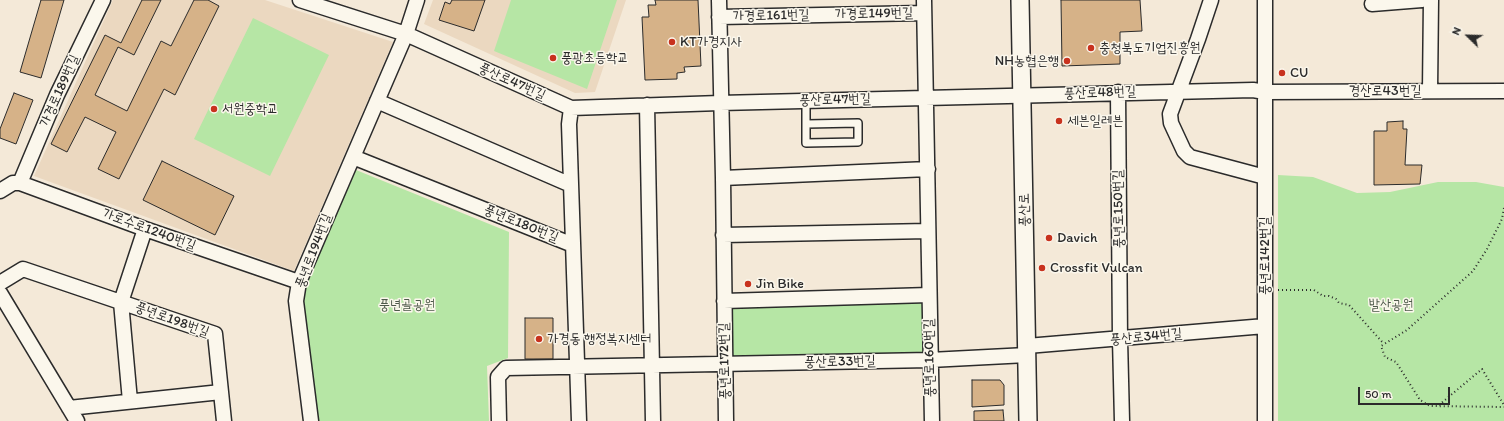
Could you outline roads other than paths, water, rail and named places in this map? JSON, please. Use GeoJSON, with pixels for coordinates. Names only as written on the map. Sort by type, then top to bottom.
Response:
{"type":"FeatureCollection","features":[{"type":"Feature","properties":{"kind":"street","name":"가경로189번길"},"geometry":{"type":"LineString","coordinates":[[20,183],[57,95],[103,0]]}},
{"type":"Feature","properties":{"kind":"street","name":"풍산로47번길"},"geometry":{"type":"LineString","coordinates":[[300,0],[328,4],[406,34],[571,108],[806,100],[1022,95]]}},
{"type":"Feature","properties":{"kind":"street","name":"풍년로194번길"},"geometry":{"type":"LineString","coordinates":[[311,421],[296,300],[299,282],[406,34],[417,0]]}},
{"type":"Feature","properties":{"kind":"street","name":"가경로161번길"},"geometry":{"type":"LineString","coordinates":[[719,0],[720,103]]}},
{"type":"Feature","properties":{"kind":"street","name":"풍산로"},"geometry":{"type":"LineString","coordinates":[[1020,0],[1028,421]]}},
{"type":"Feature","properties":{"kind":"street"},"geometry":{"type":"LineString","coordinates":[[1211,0],[1170,114],[1171,123],[1184,151],[1190,157],[1265,177]]}},
{"type":"Feature","properties":{"kind":"street","name":"풍년로142번길"},"geometry":{"type":"LineString","coordinates":[[1265,0],[1265,421]]}},
{"type":"Feature","properties":{"kind":"street"},"geometry":{"type":"LineString","coordinates":[[1372,4],[1422,0]]}},
{"type":"Feature","properties":{"kind":"street"},"geometry":{"type":"LineString","coordinates":[[1430,91],[1431,0]]}},
{"type":"Feature","properties":{"kind":"street","name":"가경로149번길"},"geometry":{"type":"LineString","coordinates":[[823,15],[924,6],[925,98]]}},
{"type":"Feature","properties":{"kind":"street","name":"가경로161번길"},"geometry":{"type":"LineString","coordinates":[[719,17],[823,15]]}},
{"type":"Feature","properties":{"kind":"street","name":"풍산로48번길"},"geometry":{"type":"LineString","coordinates":[[1022,95],[1253,90],[1265,92]]}},
{"type":"Feature","properties":{"kind":"street","name":"경산로43번길"},"geometry":{"type":"LineString","coordinates":[[1265,92],[1504,91]]}},
{"type":"Feature","properties":{"kind":"street","name":"풍년로150번길"},"geometry":{"type":"LineString","coordinates":[[1118,92],[1122,421]]}},
{"type":"Feature","properties":{"kind":"street","name":"풍년로160번길"},"geometry":{"type":"LineString","coordinates":[[925,98],[928,169],[932,421]]}},
{"type":"Feature","properties":{"kind":"street"},"geometry":{"type":"LineString","coordinates":[[377,101],[571,185]]}},
{"type":"Feature","properties":{"kind":"street","name":"풍년로172번길"},"geometry":{"type":"LineString","coordinates":[[720,103],[723,178],[726,421]]}},
{"type":"Feature","properties":{"kind":"street"},"geometry":{"type":"LineString","coordinates":[[647,105],[653,421]]}},
{"type":"Feature","properties":{"kind":"street","name":"풍년로180번길"},"geometry":{"type":"LineString","coordinates":[[571,108],[569,124],[579,421]]}},
{"type":"Feature","properties":{"kind":"street","name":"풍년로180번길"},"geometry":{"type":"LineString","coordinates":[[353,157],[573,245]]}},
{"type":"Feature","properties":{"kind":"street"},"geometry":{"type":"LineString","coordinates":[[723,178],[928,169]]}},
{"type":"Feature","properties":{"kind":"street"},"geometry":{"type":"LineString","coordinates":[[0,191],[13,183],[20,183]]}},
{"type":"Feature","properties":{"kind":"street","name":"가로수로1240번길"},"geometry":{"type":"LineString","coordinates":[[20,183],[146,229],[299,282]]}},
{"type":"Feature","properties":{"kind":"street","name":"풍년로198번길"},"geometry":{"type":"LineString","coordinates":[[130,401],[121,302],[146,229]]}},
{"type":"Feature","properties":{"kind":"street"},"geometry":{"type":"LineString","coordinates":[[723,235],[928,231]]}},
{"type":"Feature","properties":{"kind":"street","name":"풍년로198번길"},"geometry":{"type":"LineString","coordinates":[[0,283],[23,268],[215,334],[224,421]]}},
{"type":"Feature","properties":{"kind":"street"},"geometry":{"type":"LineString","coordinates":[[0,293],[77,421]]}},
{"type":"Feature","properties":{"kind":"street"},"geometry":{"type":"LineString","coordinates":[[724,301],[929,295]]}},
{"type":"Feature","properties":{"kind":"street","name":"풍산로34번길"},"geometry":{"type":"LineString","coordinates":[[1027,351],[1120,339],[1265,326]]}},
{"type":"Feature","properties":{"kind":"street","name":"풍산로33번길"},"geometry":{"type":"LineString","coordinates":[[499,421],[498,377],[506,368],[930,360],[1027,351]]}},
{"type":"Feature","properties":{"kind":"street"},"geometry":{"type":"LineString","coordinates":[[69,408],[221,392]]}},
{"type":"Feature","properties":{"kind":"lane"},"geometry":{"type":"LineString","coordinates":[[806,100],[806,143],[858,142],[858,123],[807,124]]}},
{"type":"Feature","properties":{"kind":"place","name":"KT가경지사"},"geometry":{"type":"Point","coordinates":[672,42]}},
{"type":"Feature","properties":{"kind":"place","name":"충청북도기업진흥원"},"geometry":{"type":"Point","coordinates":[1091,48]}},
{"type":"Feature","properties":{"kind":"place","name":"풍광초등학교"},"geometry":{"type":"Point","coordinates":[553,58]}},
{"type":"Feature","properties":{"kind":"place","name":"NH농협은행"},"geometry":{"type":"Point","coordinates":[1067,61]}},
{"type":"Feature","properties":{"kind":"place","name":"CU"},"geometry":{"type":"Point","coordinates":[1282,73]}},
{"type":"Feature","properties":{"kind":"place","name":"서원중학교"},"geometry":{"type":"Point","coordinates":[214,109]}},
{"type":"Feature","properties":{"kind":"place","name":"세븐일레븐"},"geometry":{"type":"Point","coordinates":[1059,121]}},
{"type":"Feature","properties":{"kind":"place","name":"Davich"},"geometry":{"type":"Point","coordinates":[1049,238]}},
{"type":"Feature","properties":{"kind":"place","name":"Crossfit Vulcan"},"geometry":{"type":"Point","coordinates":[1042,268]}},
{"type":"Feature","properties":{"kind":"place","name":"Jin Bike"},"geometry":{"type":"Point","coordinates":[748,284]}},
{"type":"Feature","properties":{"kind":"place","name":"가경동 행정복지센터"},"geometry":{"type":"Point","coordinates":[539,339]}},
{"type":"Feature","properties":{"kind":"park label","name":"풍년골공원"},"geometry":{"type":"Point","coordinates":[407,305]}},
{"type":"Feature","properties":{"kind":"park label","name":"발산공원"},"geometry":{"type":"Point","coordinates":[1391,305]}}]}
